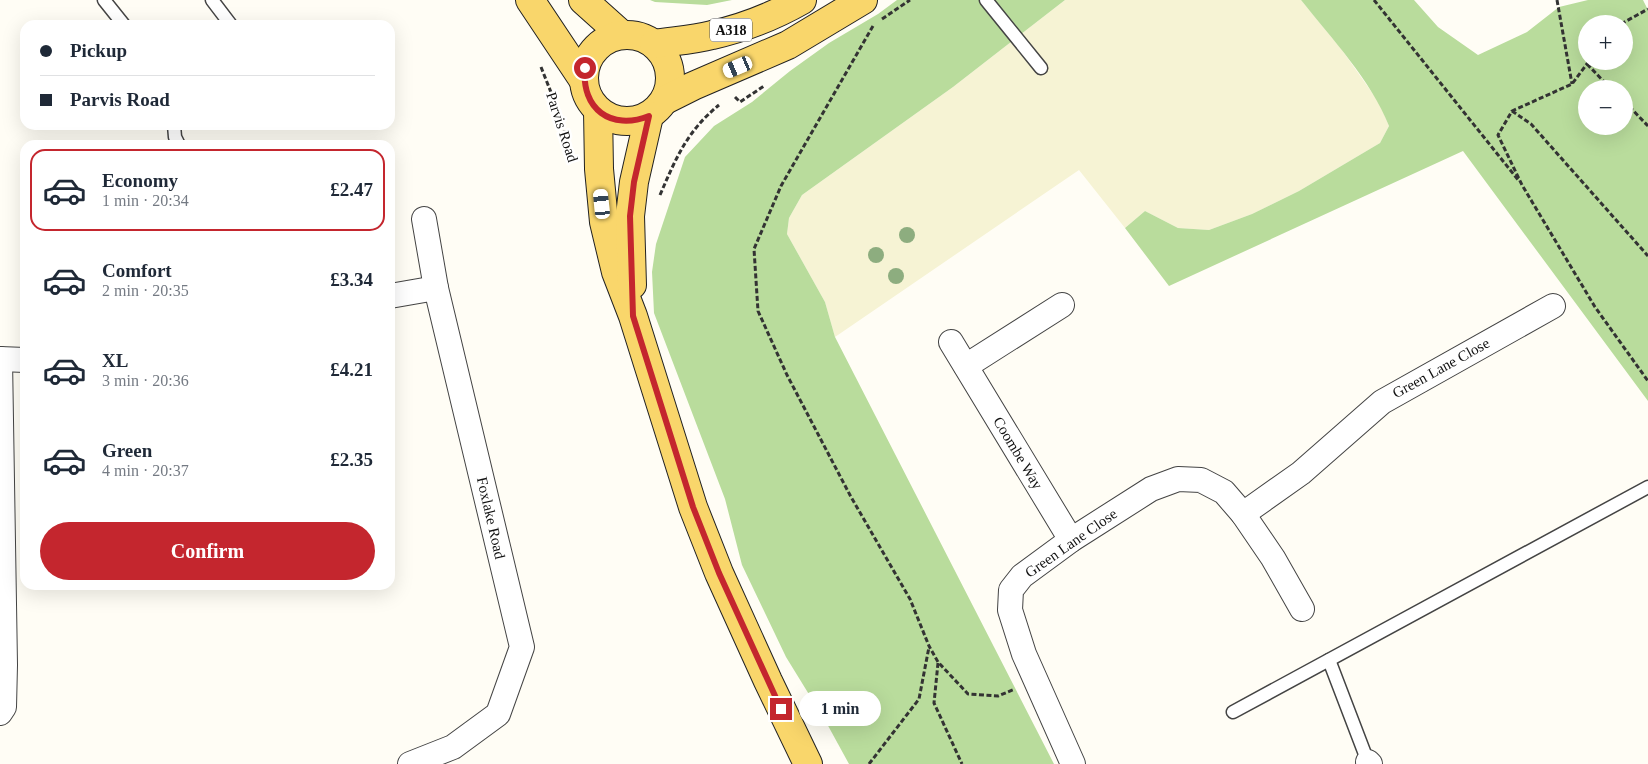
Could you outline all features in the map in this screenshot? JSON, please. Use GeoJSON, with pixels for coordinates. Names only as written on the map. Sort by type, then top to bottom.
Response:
{"type":"FeatureCollection","features":[{"type":"Feature","properties":{"kind":"main road"},"geometry":{"type":"LineString","coordinates":[[530,0],[560,48],[584,81]]}},
{"type":"Feature","properties":{"kind":"main road"},"geometry":{"type":"LineString","coordinates":[[583,0],[622,35]]}},
{"type":"Feature","properties":{"kind":"main road","name":"A318"},"geometry":{"type":"LineString","coordinates":[[654,44],[710,36],[761,20],[802,0]]}},
{"type":"Feature","properties":{"kind":"main road","name":"A318"},"geometry":{"type":"LineString","coordinates":[[657,108],[693,86],[788,45],[863,0]]}},
{"type":"Feature","properties":{"kind":"main road"},"geometry":{"type":"LineString","coordinates":[[622,35],[633,35],[644,38],[663,53],[668,64],[670,88],[657,108],[636,121],[623,122],[610,118],[598,110],[586,92],[584,81],[585,68],[598,46],[609,39],[622,35]]}},
{"type":"Feature","properties":{"kind":"main road","name":"Parvis Road"},"geometry":{"type":"LineString","coordinates":[[633,316],[630,216],[634,182],[657,108]]}},
{"type":"Feature","properties":{"kind":"main road","name":"Parvis Road"},"geometry":{"type":"LineString","coordinates":[[598,110],[599,169],[604,222],[616,272],[633,316],[693,507],[719,573],[808,764]]}},
{"type":"Feature","properties":{"kind":"street","name":"Foxlake Road"},"geometry":{"type":"LineString","coordinates":[[410,764],[453,747],[498,714],[522,647],[436,288],[424,219]]}},
{"type":"Feature","properties":{"kind":"street"},"geometry":{"type":"LineString","coordinates":[[395,295],[436,288]]}},
{"type":"Feature","properties":{"kind":"street"},"geometry":{"type":"LineString","coordinates":[[966,366],[1062,305]]}},
{"type":"Feature","properties":{"kind":"street","name":"Green Lane Close"},"geometry":{"type":"LineString","coordinates":[[1243,514],[1301,473],[1382,402],[1553,306]]}},
{"type":"Feature","properties":{"kind":"street","name":"Coombe Way"},"geometry":{"type":"LineString","coordinates":[[951,342],[1071,540]]}},
{"type":"Feature","properties":{"kind":"street"},"geometry":{"type":"LineString","coordinates":[[0,713],[4,707],[5,665],[0,359],[20,360]]}},
{"type":"Feature","properties":{"kind":"street","name":"Green Lane Close"},"geometry":{"type":"LineString","coordinates":[[1073,764],[1024,654],[1010,610],[1011,590],[1022,576],[1071,540],[1151,489],[1178,479],[1201,480],[1224,492],[1243,514],[1273,558],[1302,609]]}},
{"type":"Feature","properties":{"kind":"lane"},"geometry":{"type":"LineString","coordinates":[[104,0],[120,20]]}},
{"type":"Feature","properties":{"kind":"lane"},"geometry":{"type":"LineString","coordinates":[[213,0],[227,20]]}},
{"type":"Feature","properties":{"kind":"lane"},"geometry":{"type":"LineString","coordinates":[[986,0],[1040,68]]}},
{"type":"Feature","properties":{"kind":"lane"},"geometry":{"type":"LineString","coordinates":[[1232,712],[1648,487]]}},
{"type":"Feature","properties":{"kind":"lane"},"geometry":{"type":"LineString","coordinates":[[1329,660],[1369,763]]}},
{"type":"Feature","properties":{"kind":"path"},"geometry":{"type":"LineString","coordinates":[[1374,0],[1522,185]]}},
{"type":"Feature","properties":{"kind":"path"},"geometry":{"type":"LineString","coordinates":[[1557,0],[1572,84]]}},
{"type":"Feature","properties":{"kind":"path"},"geometry":{"type":"LineString","coordinates":[[1633,17],[1648,9]]}},
{"type":"Feature","properties":{"kind":"path"},"geometry":{"type":"LineString","coordinates":[[873,26],[781,186],[754,249],[758,311],[787,375],[838,471],[910,599],[929,646],[938,662],[968,694],[998,696],[1035,679]]}},
{"type":"Feature","properties":{"kind":"path","name":"Parvis Road"},"geometry":{"type":"LineString","coordinates":[[541,65],[558,110],[571,155]]}},
{"type":"Feature","properties":{"kind":"path"},"geometry":{"type":"LineString","coordinates":[[1583,70],[1572,84],[1512,112],[1498,135],[1522,185],[1595,307],[1648,381]]}},
{"type":"Feature","properties":{"kind":"path"},"geometry":{"type":"LineString","coordinates":[[1594,70],[1603,80]]}},
{"type":"Feature","properties":{"kind":"path"},"geometry":{"type":"LineString","coordinates":[[728,98],[740,90]]}},
{"type":"Feature","properties":{"kind":"path"},"geometry":{"type":"LineString","coordinates":[[658,200],[685,142],[702,119],[723,102]]}},
{"type":"Feature","properties":{"kind":"path"},"geometry":{"type":"LineString","coordinates":[[1633,110],[1648,126]]}},
{"type":"Feature","properties":{"kind":"path"},"geometry":{"type":"LineString","coordinates":[[1512,112],[1531,124],[1648,256]]}},
{"type":"Feature","properties":{"kind":"path"},"geometry":{"type":"LineString","coordinates":[[869,764],[919,699],[929,646]]}},
{"type":"Feature","properties":{"kind":"path"},"geometry":{"type":"LineString","coordinates":[[938,662],[934,703],[962,764]]}},
{"type":"Feature","properties":{"kind":"shaded area"},"geometry":{"type":"Polygon","coordinates":[[[1065,0],[1301,0],[1342,50],[1380,104],[1389,126],[1380,143],[1299,191],[1252,214],[1209,230],[1178,228],[1145,211],[1125,228],[1079,170],[835,337],[825,302],[787,234],[789,218],[802,195],[953,87],[1065,0]]]}},
{"type":"Feature","properties":{"kind":"green space"},"geometry":{"type":"Polygon","coordinates":[[[650,0],[732,0],[707,5],[655,2],[650,0]]]}},
{"type":"Feature","properties":{"kind":"green space"},"geometry":{"type":"Polygon","coordinates":[[[897,0],[1065,0],[953,87],[802,195],[789,218],[787,234],[825,302],[835,337],[1054,764],[849,764],[786,657],[742,565],[725,499],[654,313],[652,272],[656,244],[685,157],[714,126],[752,102],[829,43],[878,14],[897,0]]]}},
{"type":"Feature","properties":{"kind":"green space"},"geometry":{"type":"Polygon","coordinates":[[[1301,0],[1414,0],[1438,27],[1478,55],[1527,32],[1559,7],[1588,0],[1643,0],[1648,10],[1648,401],[1463,151],[1169,286],[1125,228],[1145,211],[1178,228],[1209,230],[1252,214],[1299,191],[1380,143],[1389,126],[1372,92],[1338,45],[1301,0]]]}},
{"type":"Feature","properties":{"kind":"route"},"geometry":{"type":"LineString","coordinates":[[585,68],[584,81],[586,92],[598,110],[610,118],[623,122],[636,121],[649,116],[634,182],[630,216],[633,316],[693,507],[719,573],[781,709]]}}]}
